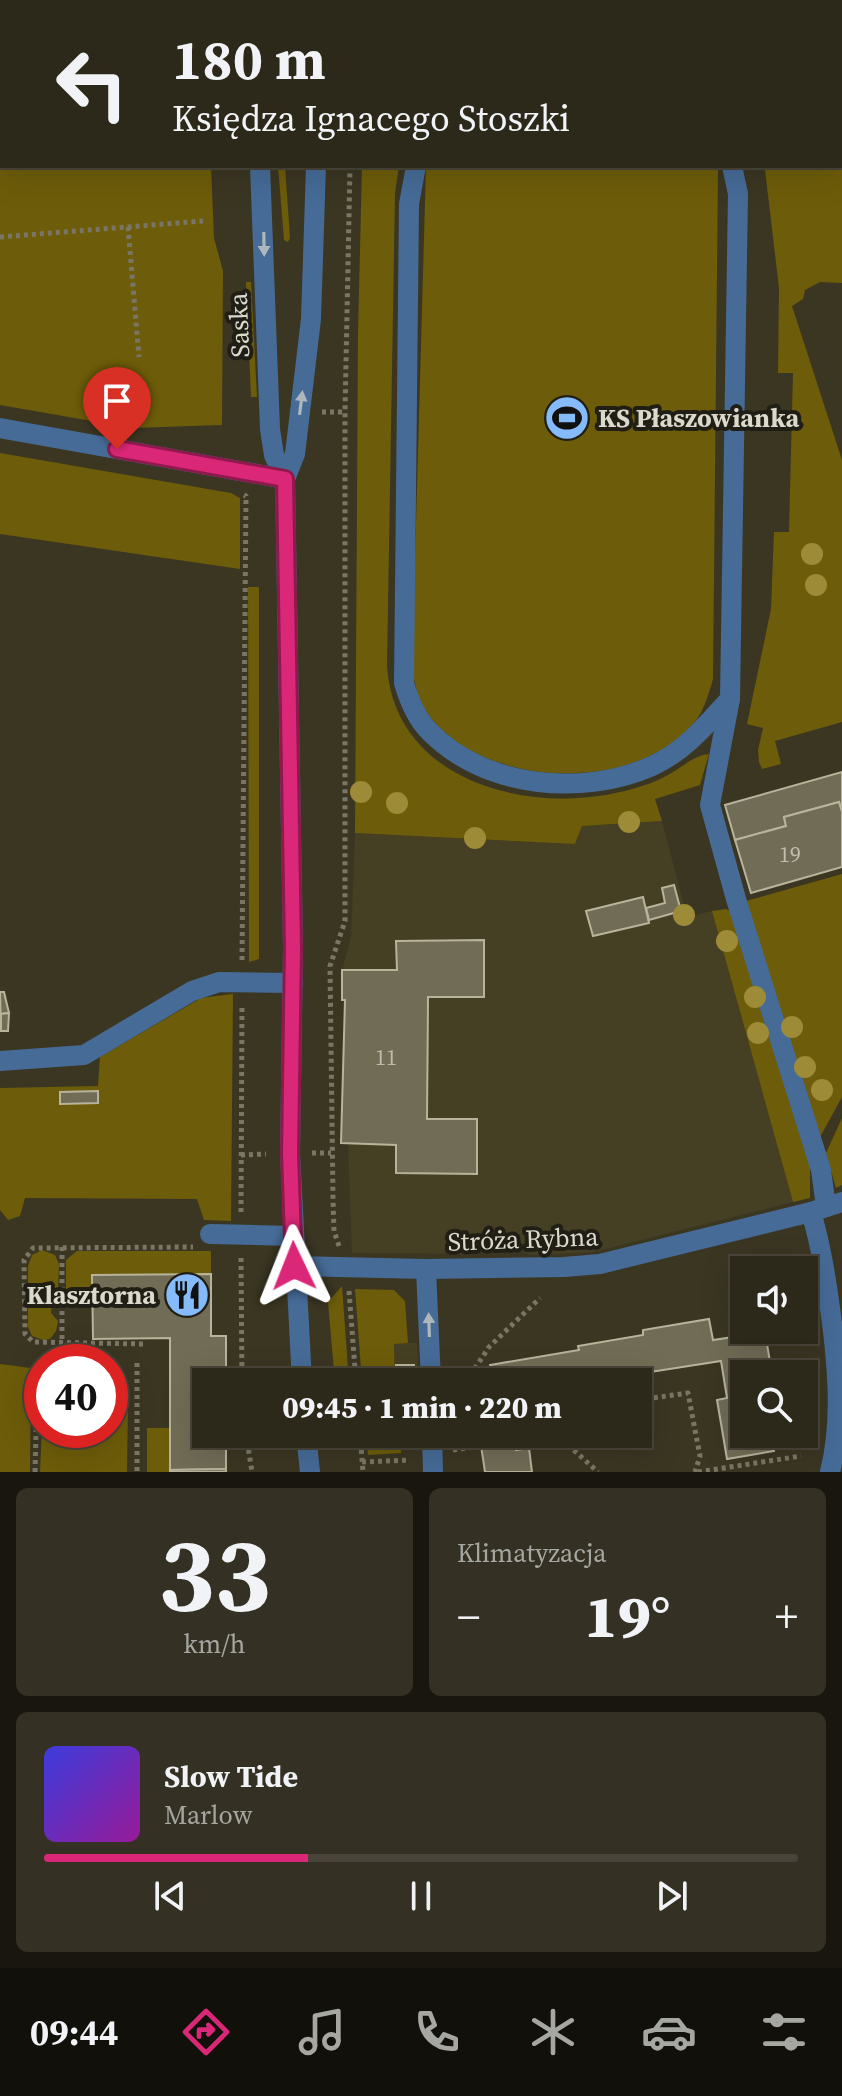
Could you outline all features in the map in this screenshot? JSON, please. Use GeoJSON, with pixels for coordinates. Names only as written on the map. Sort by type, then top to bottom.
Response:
{"type":"FeatureCollection","features":[{"type":"Feature","properties":{"kind":"street","name":"Saska"},"geometry":{"type":"LineString","coordinates":[[260,168],[270,429],[274,455],[285,479]]}},
{"type":"Feature","properties":{"kind":"street","name":"Saska"},"geometry":{"type":"LineString","coordinates":[[301,1368],[290,1154],[293,983],[285,479],[295,454],[311,319],[316,168]]}},
{"type":"Feature","properties":{"kind":"street"},"geometry":{"type":"LineString","coordinates":[[416,168],[409,204],[402,659],[404,683],[411,706],[427,730],[447,748],[473,763],[500,774],[565,784],[627,775],[652,766],[696,737],[730,699]]}},
{"type":"Feature","properties":{"kind":"street"},"geometry":{"type":"LineString","coordinates":[[732,168],[738,194],[730,699],[710,805],[821,1170],[834,1269],[839,1383],[838,1447],[830,1472]]}},
{"type":"Feature","properties":{"kind":"street"},"geometry":{"type":"LineString","coordinates":[[0,428],[285,479]]}},
{"type":"Feature","properties":{"kind":"street"},"geometry":{"type":"LineString","coordinates":[[0,1061],[84,1055],[192,991],[219,982],[293,983]]}},
{"type":"Feature","properties":{"kind":"street","name":"Stróża Rybna"},"geometry":{"type":"LineString","coordinates":[[294,1266],[426,1269],[600,1264],[826,1207]]}},
{"type":"Feature","properties":{"kind":"street"},"geometry":{"type":"LineString","coordinates":[[208,1241],[240,1235],[293,1236]]}},
{"type":"Feature","properties":{"kind":"street"},"geometry":{"type":"LineString","coordinates":[[426,1269],[430,1368]]}},
{"type":"Feature","properties":{"kind":"street"},"geometry":{"type":"LineString","coordinates":[[307,1448],[310,1472]]}},
{"type":"Feature","properties":{"kind":"path"},"geometry":{"type":"LineString","coordinates":[[342,1254],[334,1231],[330,966],[345,921],[345,412],[350,168]]}},
{"type":"Feature","properties":{"kind":"path"},"geometry":{"type":"LineString","coordinates":[[0,237],[203,221]]}},
{"type":"Feature","properties":{"kind":"path"},"geometry":{"type":"LineString","coordinates":[[128,227],[139,357]]}},
{"type":"Feature","properties":{"kind":"path"},"geometry":{"type":"LineString","coordinates":[[322,412],[345,412]]}},
{"type":"Feature","properties":{"kind":"path"},"geometry":{"type":"LineString","coordinates":[[239,492],[246,496],[240,1235],[242,1368]]}},
{"type":"Feature","properties":{"kind":"path"},"geometry":{"type":"LineString","coordinates":[[321,1153],[331,1153]]}},
{"type":"Feature","properties":{"kind":"path"},"geometry":{"type":"LineString","coordinates":[[241,1155],[263,1154]]}},
{"type":"Feature","properties":{"kind":"path"},"geometry":{"type":"LineString","coordinates":[[143,1344],[33,1342],[25,1334],[24,1260],[33,1248],[208,1241]]}},
{"type":"Feature","properties":{"kind":"path"},"geometry":{"type":"LineString","coordinates":[[62,1247],[62,1342]]}},
{"type":"Feature","properties":{"kind":"path"},"geometry":{"type":"LineString","coordinates":[[348,1285],[355,1368]]}},
{"type":"Feature","properties":{"kind":"path"},"geometry":{"type":"LineString","coordinates":[[475,1368],[489,1347],[540,1298]]}},
{"type":"Feature","properties":{"kind":"path"},"geometry":{"type":"LineString","coordinates":[[137,1363],[137,1472]]}},
{"type":"Feature","properties":{"kind":"path"},"geometry":{"type":"LineString","coordinates":[[652,1398],[688,1393],[700,1456],[696,1472],[801,1456]]}},
{"type":"Feature","properties":{"kind":"path"},"geometry":{"type":"LineString","coordinates":[[35,1472],[36,1448]]}},
{"type":"Feature","properties":{"kind":"path"},"geometry":{"type":"LineString","coordinates":[[248,1448],[252,1472]]}},
{"type":"Feature","properties":{"kind":"path"},"geometry":{"type":"LineString","coordinates":[[361,1448],[363,1472]]}},
{"type":"Feature","properties":{"kind":"path"},"geometry":{"type":"LineString","coordinates":[[571,1448],[598,1472]]}},
{"type":"Feature","properties":{"kind":"path"},"geometry":{"type":"LineString","coordinates":[[362,1462],[433,1465]]}},
{"type":"Feature","properties":{"kind":"shaded area"},"geometry":{"type":"Polygon","coordinates":[[[0,168],[211,168],[214,238],[223,271],[222,425],[132,428],[0,405],[0,168]]]}},
{"type":"Feature","properties":{"kind":"shaded area"},"geometry":{"type":"Polygon","coordinates":[[[278,168],[285,168],[290,238],[288,242],[284,240],[278,168]]]}},
{"type":"Feature","properties":{"kind":"shaded area"},"geometry":{"type":"Polygon","coordinates":[[[362,168],[399,168],[395,193],[387,666],[396,707],[415,739],[443,765],[476,783],[514,794],[554,798],[594,797],[658,780],[709,754],[700,785],[655,799],[662,821],[582,826],[575,844],[355,833],[362,168]]]}},
{"type":"Feature","properties":{"kind":"shaded area","name":"KS Płaszowianka"},"geometry":{"type":"Polygon","coordinates":[[[426,168],[716,168],[713,679],[697,719],[671,744],[637,761],[599,771],[558,773],[517,768],[480,755],[448,735],[424,708],[412,667],[426,168]]]}},
{"type":"Feature","properties":{"kind":"shaded area"},"geometry":{"type":"Polygon","coordinates":[[[764,168],[842,168],[842,283],[820,282],[805,290],[803,299],[792,306],[842,460],[842,722],[775,741],[781,764],[762,769],[758,750],[763,728],[747,724],[771,609],[774,532],[789,532],[793,373],[778,373],[779,288],[764,168]]]}},
{"type":"Feature","properties":{"kind":"shaded area"},"geometry":{"type":"Polygon","coordinates":[[[246,282],[251,282],[257,397],[251,397],[246,282]]]}},
{"type":"Feature","properties":{"kind":"shaded area"},"geometry":{"type":"Polygon","coordinates":[[[0,453],[231,493],[240,498],[240,569],[0,534],[0,453]]]}},
{"type":"Feature","properties":{"kind":"shaded area"},"geometry":{"type":"Polygon","coordinates":[[[248,587],[259,587],[259,959],[249,962],[248,587]]]}},
{"type":"Feature","properties":{"kind":"shaded area"},"geometry":{"type":"Polygon","coordinates":[[[662,821],[687,917],[712,911],[793,1202],[594,1252],[530,1255],[513,1247],[507,1236],[484,1236],[480,1246],[467,1254],[352,1253],[348,1144],[341,1143],[345,1000],[342,970],[351,938],[355,833],[575,844],[582,826],[662,821]]]}},
{"type":"Feature","properties":{"kind":"shaded area"},"geometry":{"type":"Polygon","coordinates":[[[842,874],[842,1097],[819,1139],[746,901],[842,874]]]}},
{"type":"Feature","properties":{"kind":"shaded area"},"geometry":{"type":"Polygon","coordinates":[[[726,909],[732,912],[810,1158],[810,1198],[793,1202],[712,911],[726,909]]]}},
{"type":"Feature","properties":{"kind":"shaded area"},"geometry":{"type":"Polygon","coordinates":[[[233,994],[231,1221],[204,1220],[197,1199],[25,1198],[20,1216],[8,1220],[0,1210],[0,1088],[98,1086],[100,1057],[201,998],[233,994]]]}},
{"type":"Feature","properties":{"kind":"shaded area"},"geometry":{"type":"Polygon","coordinates":[[[842,1118],[842,1185],[836,1188],[826,1153],[842,1118]]]}},
{"type":"Feature","properties":{"kind":"shaded area"},"geometry":{"type":"Polygon","coordinates":[[[42,1250],[55,1255],[59,1264],[58,1293],[52,1301],[51,1313],[58,1321],[56,1331],[50,1339],[43,1340],[32,1336],[28,1327],[28,1266],[32,1255],[42,1250]]]}},
{"type":"Feature","properties":{"kind":"shaded area"},"geometry":{"type":"Polygon","coordinates":[[[77,1251],[211,1251],[211,1274],[93,1275],[92,1291],[66,1291],[66,1260],[77,1251]]]}},
{"type":"Feature","properties":{"kind":"shaded area"},"geometry":{"type":"Polygon","coordinates":[[[342,1286],[348,1368],[334,1368],[328,1302],[342,1286]]]}},
{"type":"Feature","properties":{"kind":"shaded area"},"geometry":{"type":"Polygon","coordinates":[[[355,1289],[394,1290],[405,1301],[408,1343],[394,1344],[395,1368],[361,1368],[355,1289]]]}},
{"type":"Feature","properties":{"kind":"shaded area"},"geometry":{"type":"Polygon","coordinates":[[[394,1343],[417,1343],[418,1368],[395,1368],[394,1343]]]}},
{"type":"Feature","properties":{"kind":"shaded area"},"geometry":{"type":"Polygon","coordinates":[[[0,1364],[24,1367],[24,1448],[30,1448],[30,1472],[0,1472],[0,1364]]]}},
{"type":"Feature","properties":{"kind":"shaded area"},"geometry":{"type":"Polygon","coordinates":[[[147,1428],[170,1428],[170,1472],[147,1472],[147,1428]]]}},
{"type":"Feature","properties":{"kind":"shaded area"},"geometry":{"type":"Polygon","coordinates":[[[41,1448],[127,1448],[127,1472],[40,1472],[41,1448]]]}},
{"type":"Feature","properties":{"kind":"shaded area"},"geometry":{"type":"Polygon","coordinates":[[[367,1448],[401,1448],[401,1453],[368,1455],[367,1448]]]}},
{"type":"Feature","properties":{"kind":"building"},"geometry":{"type":"Polygon","coordinates":[[[842,772],[842,812],[839,802],[784,817],[786,826],[735,840],[725,805],[842,772]]]}},
{"type":"Feature","properties":{"kind":"building"},"geometry":{"type":"Polygon","coordinates":[[[839,802],[842,812],[842,867],[751,893],[735,840],[786,826],[784,817],[839,802]]]}},
{"type":"Feature","properties":{"kind":"building"},"geometry":{"type":"Polygon","coordinates":[[[674,885],[681,911],[649,920],[646,908],[665,903],[662,888],[674,885]]]}},
{"type":"Feature","properties":{"kind":"building"},"geometry":{"type":"Polygon","coordinates":[[[643,897],[649,923],[593,936],[586,911],[643,897]]]}},
{"type":"Feature","properties":{"kind":"building"},"geometry":{"type":"Polygon","coordinates":[[[484,940],[484,997],[428,997],[427,1119],[477,1119],[477,1174],[396,1173],[396,1145],[341,1143],[345,1000],[342,1000],[342,970],[397,970],[396,941],[484,940]]]}},
{"type":"Feature","properties":{"kind":"building"},"geometry":{"type":"Polygon","coordinates":[[[0,992],[4,992],[9,1013],[1,1014],[1,1031],[0,992]]]}},
{"type":"Feature","properties":{"kind":"building"},"geometry":{"type":"Polygon","coordinates":[[[9,1013],[8,1031],[1,1031],[1,1014],[9,1013]]]}},
{"type":"Feature","properties":{"kind":"building"},"geometry":{"type":"Polygon","coordinates":[[[98,1091],[98,1103],[60,1104],[60,1092],[98,1091]]]}},
{"type":"Feature","properties":{"kind":"building"},"geometry":{"type":"Polygon","coordinates":[[[211,1274],[211,1336],[226,1336],[226,1368],[192,1368],[192,1448],[226,1448],[226,1469],[170,1470],[170,1338],[93,1339],[92,1275],[211,1274]]]}},
{"type":"Feature","properties":{"kind":"building"},"geometry":{"type":"Polygon","coordinates":[[[709,1319],[713,1340],[730,1337],[730,1344],[767,1344],[770,1360],[730,1360],[730,1448],[773,1448],[774,1451],[727,1459],[717,1400],[727,1398],[721,1361],[652,1372],[652,1368],[491,1368],[490,1365],[579,1350],[578,1346],[643,1335],[643,1330],[709,1319]]]}},
{"type":"Feature","properties":{"kind":"building"},"geometry":{"type":"Polygon","coordinates":[[[396,1365],[414,1365],[414,1368],[396,1368],[396,1365]]]}},
{"type":"Feature","properties":{"kind":"building"},"geometry":{"type":"Polygon","coordinates":[[[481,1448],[529,1448],[532,1472],[485,1472],[481,1448]]]}},
{"type":"Feature","properties":{"kind":"building"},"geometry":{"type":"Polygon","coordinates":[[[226,1469],[226,1472],[170,1472],[170,1470],[226,1469]]]}},
{"type":"Feature","properties":{"kind":"place","name":"KS Płaszowianka"},"geometry":{"type":"Point","coordinates":[567,418]}},
{"type":"Feature","properties":{"kind":"place","name":"Klasztorna"},"geometry":{"type":"Point","coordinates":[187,1295]}},
{"type":"Feature","properties":{"kind":"route"},"geometry":{"type":"LineString","coordinates":[[117,449],[285,479],[293,948],[290,1154],[294,1266]]}}]}
